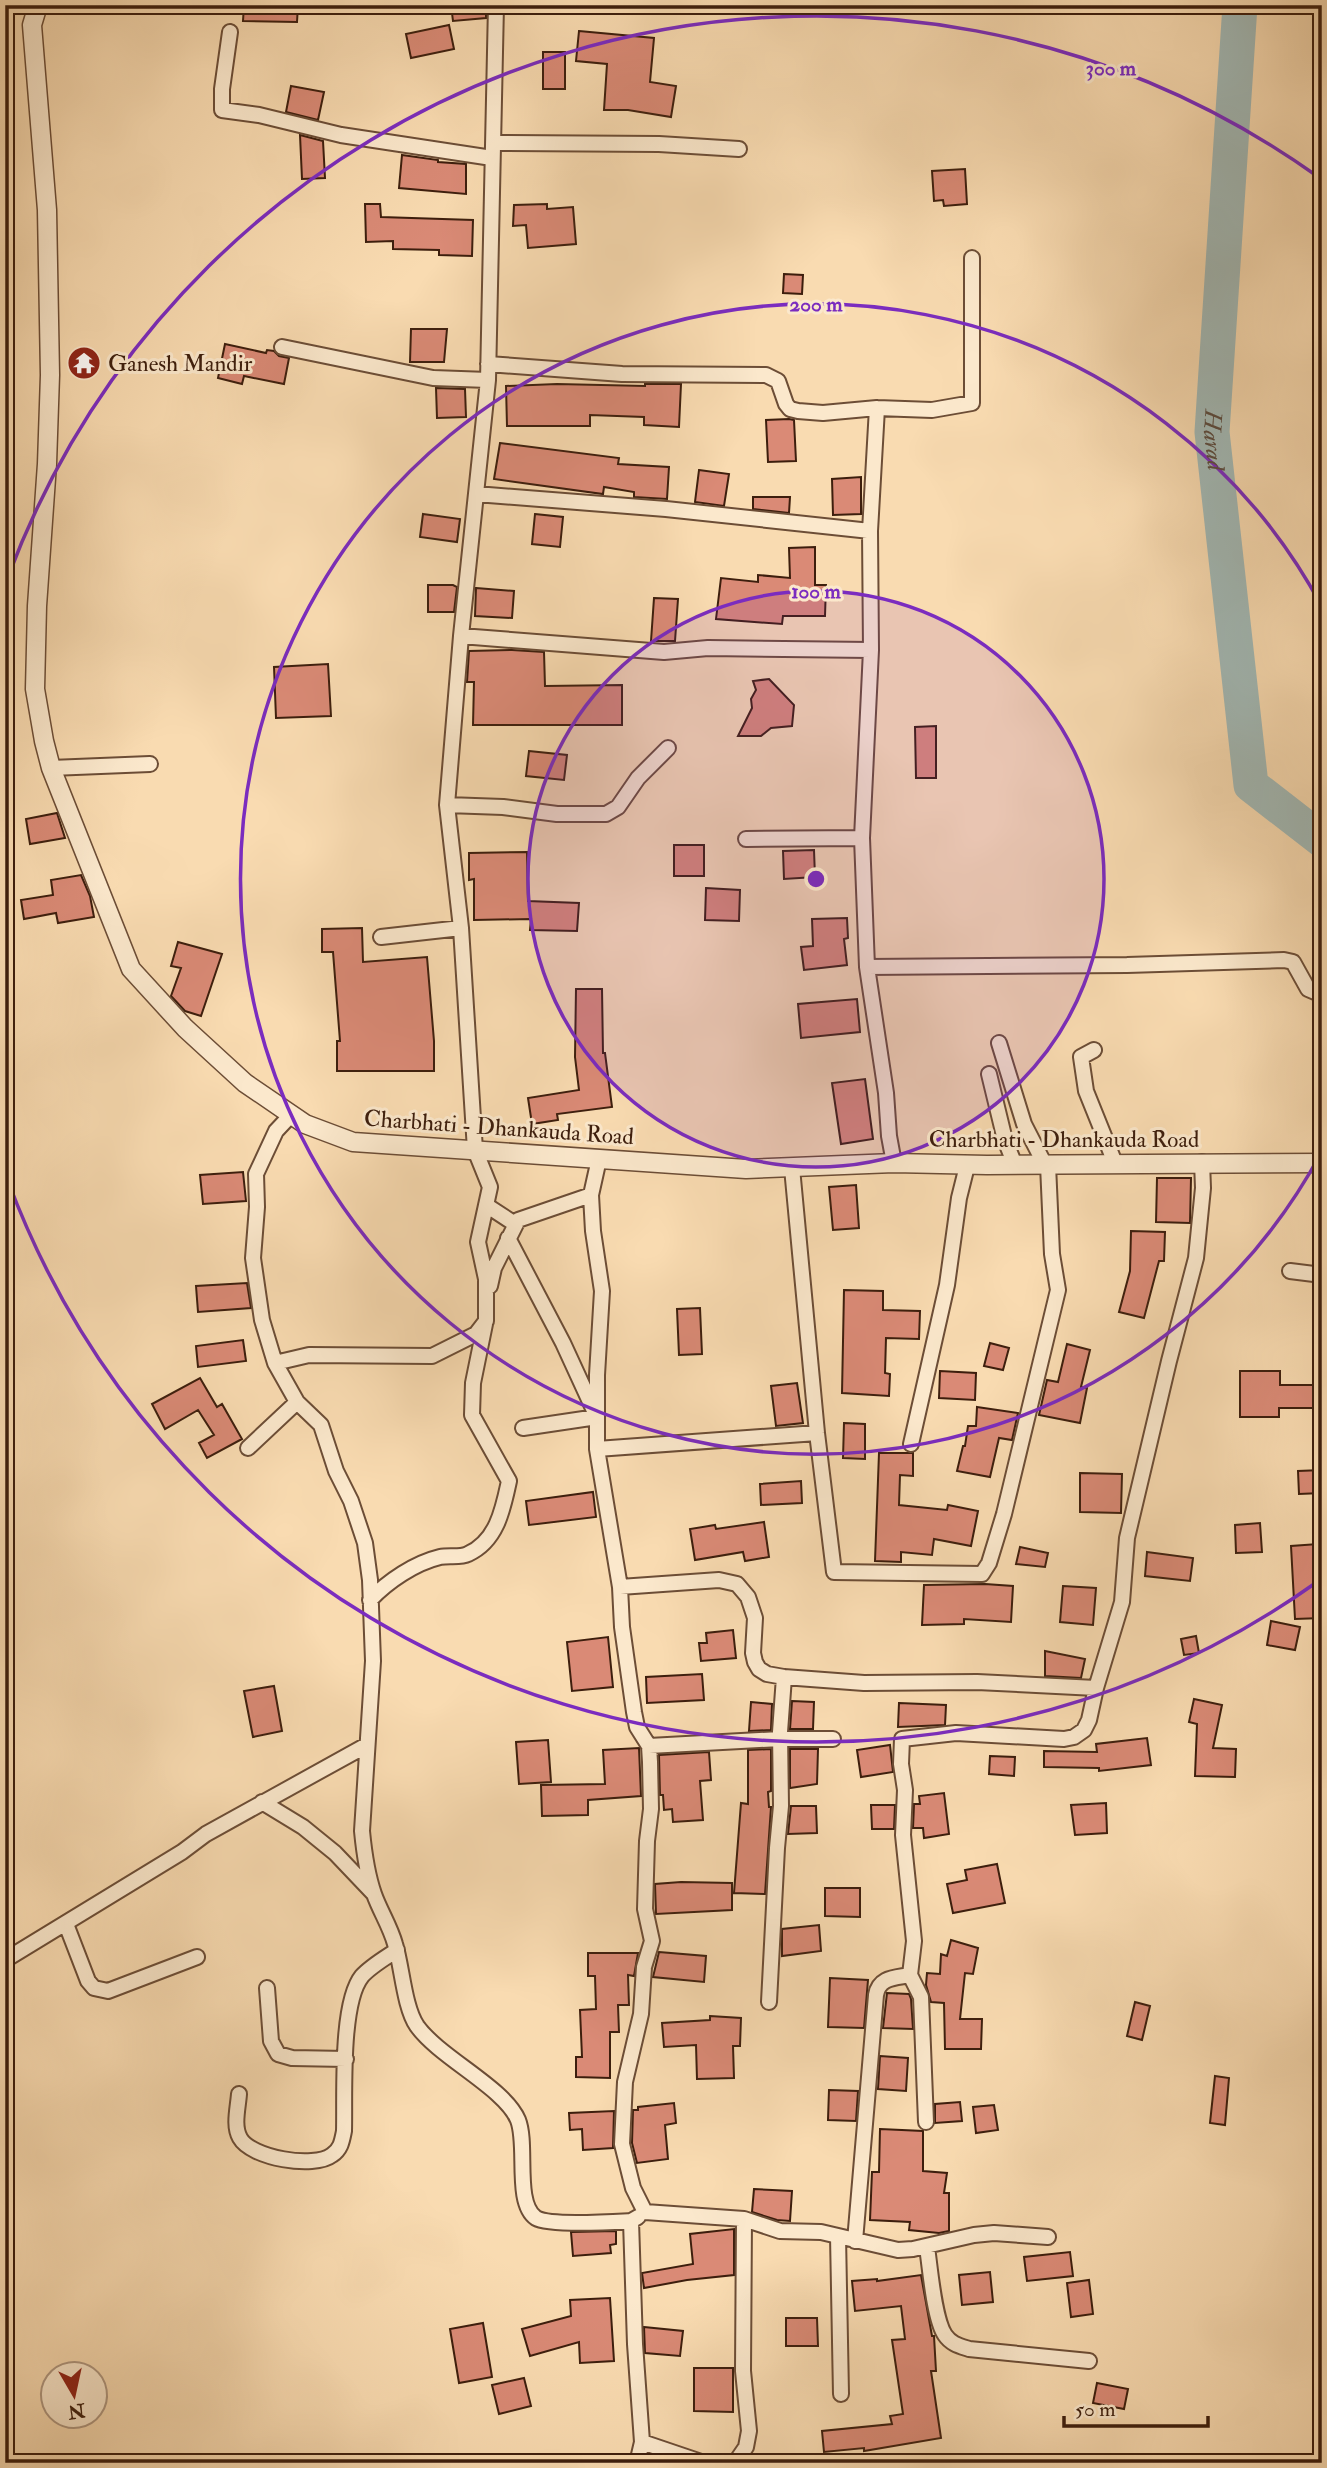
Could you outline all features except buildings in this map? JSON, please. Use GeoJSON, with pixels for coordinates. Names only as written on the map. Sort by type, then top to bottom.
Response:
{"type":"FeatureCollection","features":[{"type":"Feature","properties":{"kind":"street","name":"Charbhati - Dhankauda Road"},"geometry":{"type":"LineString","coordinates":[[38,5],[33,25],[47,209],[50,375],[35,689],[44,741],[51,768],[131,969],[185,1028],[245,1083],[305,1124],[353,1142],[746,1169],[894,1163],[1322,1163]]}},
{"type":"Feature","properties":{"kind":"street"},"geometry":{"type":"LineString","coordinates":[[487,1304],[486,1279],[478,1242],[490,1187],[475,1150],[461,928],[447,805],[461,636],[488,380],[496,5]]}},
{"type":"Feature","properties":{"kind":"street"},"geometry":{"type":"LineString","coordinates":[[230,32],[222,89],[222,110],[259,115],[341,135],[492,158]]}},
{"type":"Feature","properties":{"kind":"street"},"geometry":{"type":"LineString","coordinates":[[493,143],[659,144],[739,149]]}},
{"type":"Feature","properties":{"kind":"street"},"geometry":{"type":"LineString","coordinates":[[488,364],[622,374],[766,375],[778,381],[790,409],[823,413],[877,408],[932,410],[972,403],[972,258]]}},
{"type":"Feature","properties":{"kind":"street"},"geometry":{"type":"LineString","coordinates":[[282,347],[433,379],[488,380]]}},
{"type":"Feature","properties":{"kind":"street"},"geometry":{"type":"LineString","coordinates":[[877,408],[870,531],[870,650],[862,838],[867,967],[887,1093],[889,1136],[894,1163]]}},
{"type":"Feature","properties":{"kind":"street"},"geometry":{"type":"LineString","coordinates":[[477,494],[666,509],[870,531]]}},
{"type":"Feature","properties":{"kind":"street"},"geometry":{"type":"LineString","coordinates":[[461,636],[664,652],[708,648],[870,650]]}},
{"type":"Feature","properties":{"kind":"street"},"geometry":{"type":"LineString","coordinates":[[447,805],[503,807],[557,814],[606,814],[618,807],[638,778],[668,748]]}},
{"type":"Feature","properties":{"kind":"street"},"geometry":{"type":"LineString","coordinates":[[51,768],[150,764]]}},
{"type":"Feature","properties":{"kind":"street"},"geometry":{"type":"LineString","coordinates":[[746,839],[862,838]]}},
{"type":"Feature","properties":{"kind":"street"},"geometry":{"type":"LineString","coordinates":[[381,937],[461,928]]}},
{"type":"Feature","properties":{"kind":"street"},"geometry":{"type":"LineString","coordinates":[[867,967],[1127,965],[1284,960],[1293,962],[1308,989],[1322,995]]}},
{"type":"Feature","properties":{"kind":"street"},"geometry":{"type":"LineString","coordinates":[[792,1168],[817,1433],[834,1572],[982,1574],[989,1563],[1004,1514],[1058,1290],[1052,1254],[1046,1165],[1024,1124],[999,1043]]}},
{"type":"Feature","properties":{"kind":"street"},"geometry":{"type":"LineString","coordinates":[[1094,1050],[1081,1057],[1086,1091],[1115,1164]]}},
{"type":"Feature","properties":{"kind":"street"},"geometry":{"type":"LineString","coordinates":[[989,1074],[1005,1140],[1015,1165]]}},
{"type":"Feature","properties":{"kind":"street"},"geometry":{"type":"LineString","coordinates":[[291,1115],[276,1131],[256,1174],[257,1207],[253,1258],[261,1320],[275,1363],[297,1402],[321,1425],[365,1544],[373,1661],[362,1831],[363,1850],[374,1895]]}},
{"type":"Feature","properties":{"kind":"street"},"geometry":{"type":"LineString","coordinates":[[599,1159],[591,1195],[593,1231],[602,1291],[597,1449],[620,1587],[621,1627],[634,1712],[637,1727],[649,1746],[651,1809],[645,1909],[652,1941],[644,1967],[641,2014],[625,2082],[622,2144],[633,2188],[645,2212]]}},
{"type":"Feature","properties":{"kind":"street"},"geometry":{"type":"LineString","coordinates":[[926,2122],[921,1997],[910,1975],[914,1941],[903,1835],[905,1790],[901,1764],[902,1739],[956,1733],[1064,1739],[1074,1737],[1084,1730],[1122,1602],[1127,1538],[1196,1258],[1203,1188],[1202,1162]]}},
{"type":"Feature","properties":{"kind":"street"},"geometry":{"type":"LineString","coordinates":[[911,1444],[947,1285],[959,1198],[967,1166],[988,1165]]}},
{"type":"Feature","properties":{"kind":"street"},"geometry":{"type":"LineString","coordinates":[[370,1600],[385,1584],[439,1558],[467,1555],[491,1535],[502,1513],[509,1481],[472,1415],[473,1383],[494,1268],[518,1220],[591,1195]]}},
{"type":"Feature","properties":{"kind":"street"},"geometry":{"type":"LineString","coordinates":[[486,1205],[515,1224]]}},
{"type":"Feature","properties":{"kind":"street"},"geometry":{"type":"LineString","coordinates":[[508,1238],[563,1343],[597,1417]]}},
{"type":"Feature","properties":{"kind":"street"},"geometry":{"type":"LineString","coordinates":[[1290,1271],[1322,1275]]}},
{"type":"Feature","properties":{"kind":"street"},"geometry":{"type":"LineString","coordinates":[[275,1363],[309,1355],[432,1356],[476,1334],[485,1321]]}},
{"type":"Feature","properties":{"kind":"street"},"geometry":{"type":"LineString","coordinates":[[248,1448],[297,1402]]}},
{"type":"Feature","properties":{"kind":"street"},"geometry":{"type":"LineString","coordinates":[[523,1429],[597,1417]]}},
{"type":"Feature","properties":{"kind":"street"},"geometry":{"type":"LineString","coordinates":[[597,1449],[817,1433]]}},
{"type":"Feature","properties":{"kind":"street"},"geometry":{"type":"LineString","coordinates":[[620,1587],[719,1580],[737,1584],[748,1597],[755,1618],[753,1653],[759,1669],[767,1674],[877,1683],[977,1682],[1096,1688]]}},
{"type":"Feature","properties":{"kind":"street"},"geometry":{"type":"LineString","coordinates":[[769,2002],[781,1806],[780,1739],[784,1677]]}},
{"type":"Feature","properties":{"kind":"street"},"geometry":{"type":"LineString","coordinates":[[649,1746],[780,1739],[833,1740]]}},
{"type":"Feature","properties":{"kind":"street"},"geometry":{"type":"LineString","coordinates":[[5,1960],[182,1852],[206,1834],[368,1745]]}},
{"type":"Feature","properties":{"kind":"street"},"geometry":{"type":"LineString","coordinates":[[262,1802],[303,1827],[335,1853],[374,1895],[387,1919],[417,2025],[445,2053],[510,2106],[518,2121],[522,2136],[524,2196],[533,2216],[556,2222],[631,2221],[645,2212],[744,2219],[780,2231],[821,2232],[898,2250],[994,2233],[1048,2237]]}},
{"type":"Feature","properties":{"kind":"street"},"geometry":{"type":"LineString","coordinates":[[66,1923],[88,1981],[99,1990],[116,1988],[197,1957]]}},
{"type":"Feature","properties":{"kind":"street"},"geometry":{"type":"LineString","coordinates":[[239,2094],[236,2126],[246,2146],[276,2158],[295,2161],[327,2159],[341,2147],[344,2131],[347,2031],[354,1989],[362,1976],[397,1950]]}},
{"type":"Feature","properties":{"kind":"street"},"geometry":{"type":"LineString","coordinates":[[855,2241],[877,1987],[882,1982],[910,1975]]}},
{"type":"Feature","properties":{"kind":"street"},"geometry":{"type":"LineString","coordinates":[[267,1988],[271,2041],[278,2054],[292,2058],[346,2059]]}},
{"type":"Feature","properties":{"kind":"street"},"geometry":{"type":"LineString","coordinates":[[734,2463],[746,2447],[749,2431],[743,2371],[744,2219]]}},
{"type":"Feature","properties":{"kind":"street"},"geometry":{"type":"LineString","coordinates":[[631,2221],[635,2344],[642,2442],[637,2463]]}},
{"type":"Feature","properties":{"kind":"street"},"geometry":{"type":"LineString","coordinates":[[838,2236],[841,2394]]}},
{"type":"Feature","properties":{"kind":"street"},"geometry":{"type":"LineString","coordinates":[[927,2246],[939,2319],[944,2335],[954,2344],[969,2349],[1089,2361]]}},
{"type":"Feature","properties":{"kind":"street"},"geometry":{"type":"LineString","coordinates":[[642,2442],[699,2462]]}},
{"type":"Feature","properties":{"kind":"waterway","name":"Harad"},"geometry":{"type":"LineString","coordinates":[[1240,5],[1212,432],[1251,785],[1322,840]]}},
{"type":"Feature","properties":{"kind":"place","name":"Ganesh Mandir"},"geometry":{"type":"Point","coordinates":[84,363]}}]}
